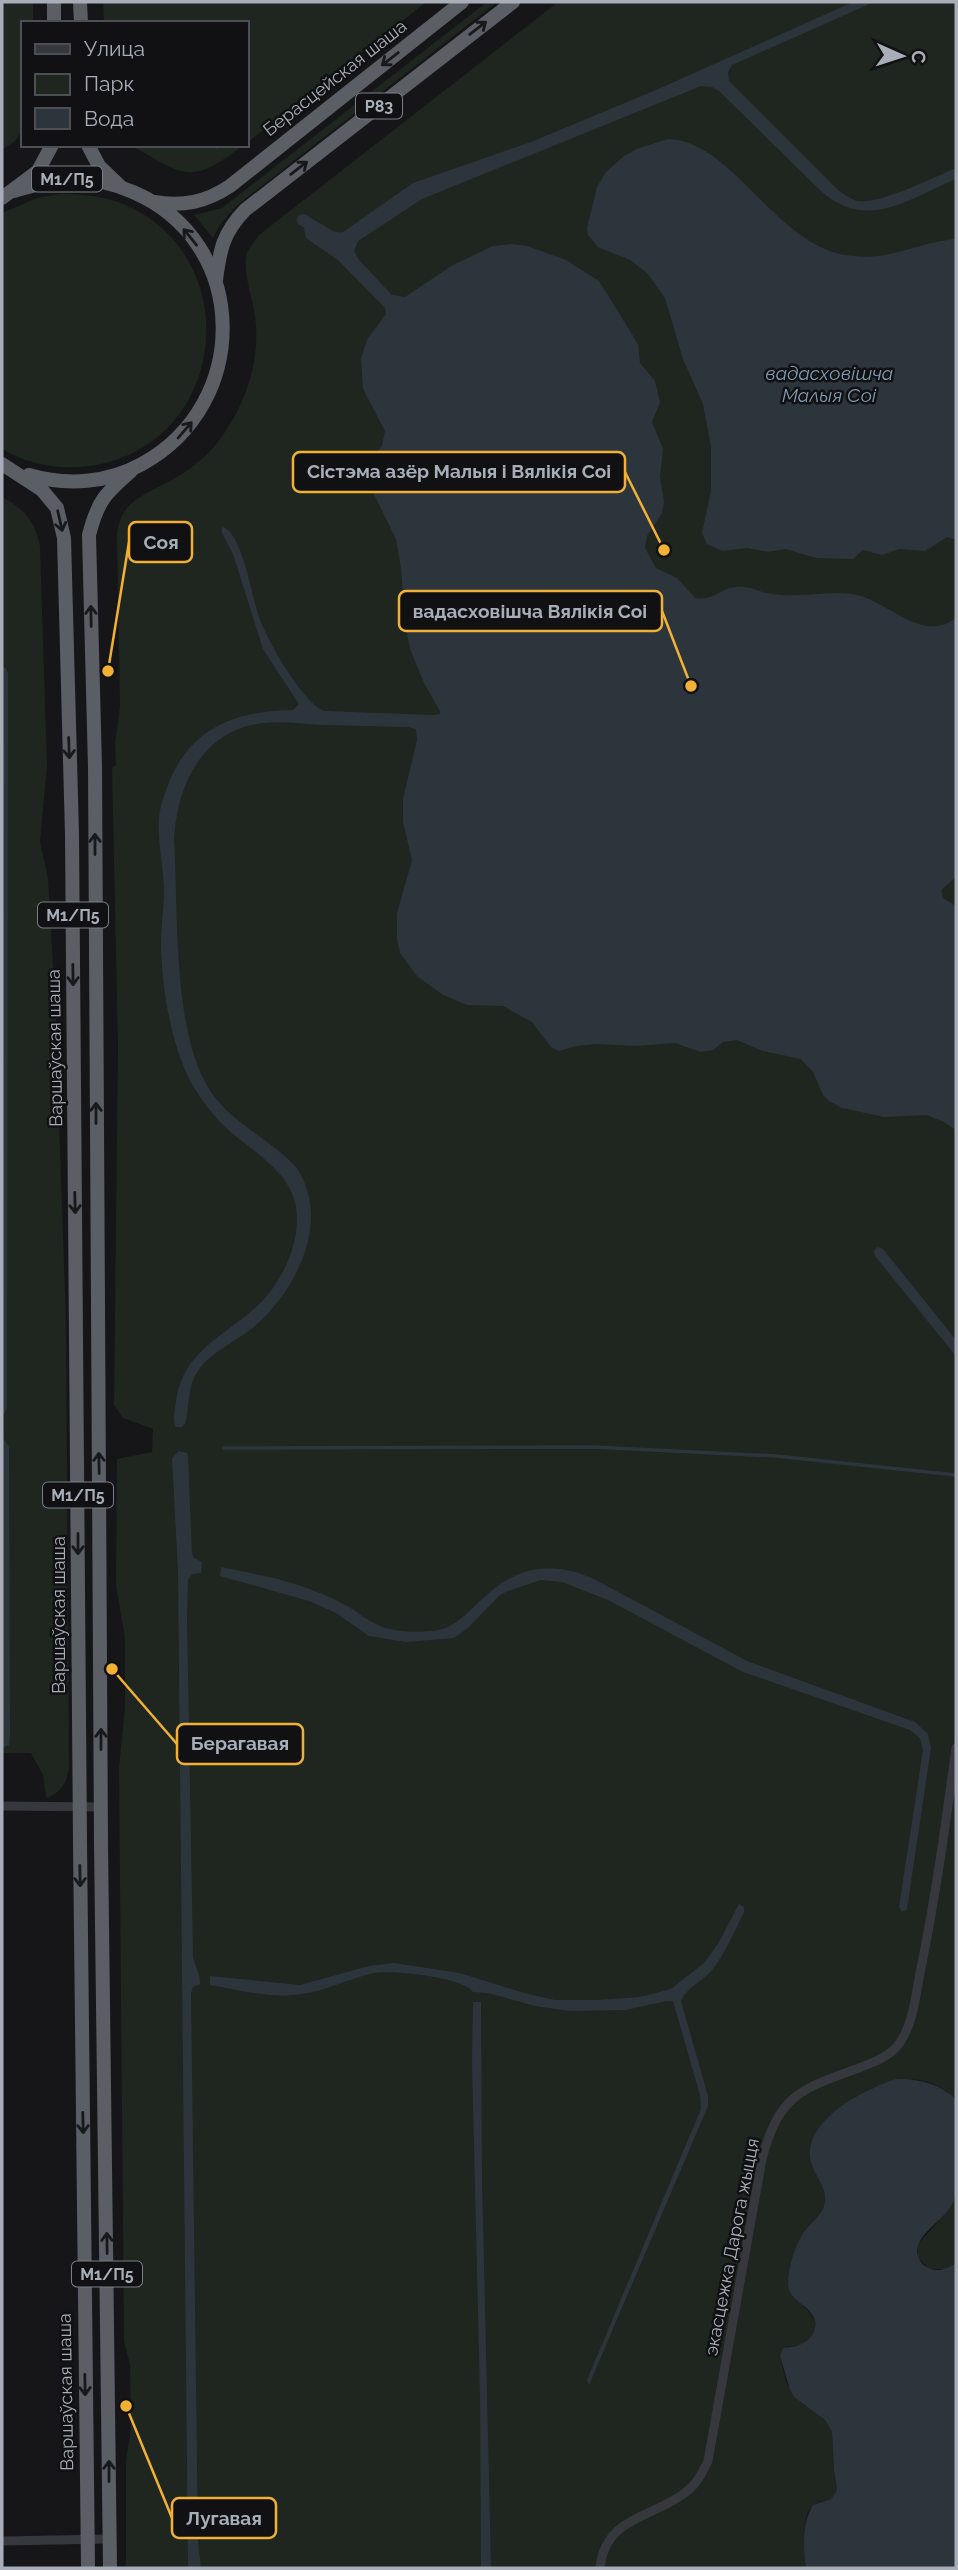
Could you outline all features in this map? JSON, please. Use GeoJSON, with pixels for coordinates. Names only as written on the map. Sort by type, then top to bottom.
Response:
{"type":"FeatureCollection","features":[{"type":"Feature","properties":{"kind":"highway"},"geometry":{"type":"LineString","coordinates":[[54,2],[54,21]]}},
{"type":"Feature","properties":{"kind":"highway"},"geometry":{"type":"LineString","coordinates":[[80,2],[81,21]]}},
{"type":"Feature","properties":{"kind":"highway","name":"Берасцейская шаша"},"geometry":{"type":"LineString","coordinates":[[152,202],[186,204],[202,201],[230,186],[462,2]]}},
{"type":"Feature","properties":{"kind":"highway","name":"Р83"},"geometry":{"type":"LineString","coordinates":[[216,281],[225,235],[245,210],[513,2]]}},
{"type":"Feature","properties":{"kind":"highway","name":"Варшаўская шаша"},"geometry":{"type":"LineString","coordinates":[[8,194],[38,171],[51,147]]}},
{"type":"Feature","properties":{"kind":"highway","name":"Варшаўская шаша"},"geometry":{"type":"LineString","coordinates":[[89,147],[99,166],[121,187]]}},
{"type":"Feature","properties":{"kind":"highway","name":"Варшаўская шаша"},"geometry":{"type":"LineString","coordinates":[[8,194],[40,183],[67,179],[121,187],[152,202],[173,217],[191,236],[216,281],[223,313],[223,346],[216,378],[208,398],[184,434],[159,455],[131,471],[105,494],[96,509],[89,535],[94,767],[110,2568]]}},
{"type":"Feature","properties":{"kind":"highway","name":"Варшаўская шаша"},"geometry":{"type":"LineString","coordinates":[[2,464],[42,490],[57,508],[64,538],[72,834],[88,2568]]}},
{"type":"Feature","properties":{"kind":"highway","name":"Варшаўская шаша"},"geometry":{"type":"LineString","coordinates":[[16,472],[44,480],[73,482],[103,479],[131,471]]}},
{"type":"Feature","properties":{"kind":"street","name":"экасцежка Дарога жыцця"},"geometry":{"type":"LineString","coordinates":[[600,2568],[607,2544],[615,2532],[639,2516],[674,2501],[688,2491],[700,2478],[708,2461],[762,2160],[772,2125],[781,2110],[804,2089],[887,2055],[905,2034],[935,1894],[956,1748]]}},
{"type":"Feature","properties":{"kind":"street"},"geometry":{"type":"LineString","coordinates":[[2,1807],[102,1807]]}},
{"type":"Feature","properties":{"kind":"street"},"geometry":{"type":"LineString","coordinates":[[2,2541],[109,2539]]}},
{"type":"Feature","properties":{"kind":"green space"},"geometry":{"type":"Polygon","coordinates":[[[2,2],[33,2],[33,21],[21,21],[21,132],[14,142],[2,150],[2,2]]]}},
{"type":"Feature","properties":{"kind":"green space"},"geometry":{"type":"Polygon","coordinates":[[[103,2],[426,2],[248,142],[248,21],[104,21],[103,2]]]}},
{"type":"Feature","properties":{"kind":"green space"},"geometry":{"type":"Polygon","coordinates":[[[487,2],[497,2],[236,206],[213,238],[194,215],[222,208],[487,2]]]}},
{"type":"Feature","properties":{"kind":"green space"},"geometry":{"type":"Polygon","coordinates":[[[558,2],[956,2],[956,2099],[940,2087],[924,2081],[907,2079],[890,2082],[857,2096],[821,2128],[812,2142],[811,2153],[824,2188],[825,2203],[818,2221],[794,2256],[788,2279],[793,2294],[812,2315],[815,2329],[806,2342],[786,2347],[780,2356],[786,2382],[794,2397],[825,2420],[832,2432],[837,2491],[831,2499],[812,2507],[807,2514],[804,2538],[806,2568],[126,2568],[126,2461],[131,2428],[130,2365],[124,2341],[119,1767],[125,1708],[125,1637],[116,1586],[117,1459],[152,1452],[153,1429],[123,1418],[114,1405],[118,1046],[112,768],[116,765],[115,744],[120,706],[117,533],[127,508],[203,458],[222,436],[238,410],[249,381],[256,348],[255,319],[246,261],[248,251],[259,235],[558,2]]]}},
{"type":"Feature","properties":{"kind":"green space"},"geometry":{"type":"Polygon","coordinates":[[[133,147],[240,147],[211,167],[198,171],[187,172],[163,164],[133,147]]]}},
{"type":"Feature","properties":{"kind":"green space"},"geometry":{"type":"Polygon","coordinates":[[[60,194],[94,196],[120,203],[165,231],[190,264],[204,302],[206,343],[197,382],[177,417],[146,445],[92,466],[39,464],[2,449],[2,213],[37,198],[60,194]]]}},
{"type":"Feature","properties":{"kind":"green space"},"geometry":{"type":"Polygon","coordinates":[[[2,497],[17,506],[27,517],[35,529],[40,546],[47,766],[40,842],[48,878],[55,1000],[66,1324],[69,1767],[63,1786],[48,1798],[43,1775],[31,1753],[2,1753],[2,497]]]}},
{"type":"Feature","properties":{"kind":"green space"},"geometry":{"type":"Polygon","coordinates":[[[956,2195],[956,2263],[946,2269],[929,2269],[918,2258],[918,2244],[949,2210],[956,2195]]]}},
{"type":"Feature","properties":{"kind":"water"},"geometry":{"type":"Polygon","coordinates":[[[853,2],[874,2],[732,65],[728,72],[729,81],[838,190],[854,200],[867,201],[893,195],[956,168],[956,179],[888,208],[855,209],[838,203],[821,191],[719,91],[701,86],[422,199],[358,241],[354,251],[392,295],[405,297],[453,265],[493,246],[512,244],[527,246],[566,260],[599,281],[638,344],[640,363],[655,381],[660,402],[652,422],[663,449],[660,477],[664,502],[662,513],[647,536],[645,548],[656,568],[677,578],[695,598],[707,598],[739,587],[778,595],[852,594],[878,603],[904,618],[930,626],[943,625],[956,618],[956,877],[941,890],[943,898],[956,906],[956,1130],[927,1115],[884,1117],[842,1108],[823,1095],[813,1072],[801,1059],[763,1051],[737,1040],[723,1042],[713,1050],[701,1052],[675,1043],[635,1046],[596,1044],[559,1051],[551,1047],[532,1022],[503,1006],[467,1005],[443,995],[417,976],[400,953],[397,940],[397,913],[412,860],[403,822],[403,799],[417,740],[416,729],[278,722],[242,728],[224,736],[209,748],[197,763],[188,780],[176,819],[174,839],[177,939],[184,1013],[203,1077],[218,1101],[236,1119],[296,1167],[306,1187],[311,1209],[310,1230],[305,1252],[285,1292],[256,1325],[212,1356],[200,1368],[191,1388],[185,1424],[176,1427],[176,1401],[181,1381],[190,1365],[214,1340],[257,1306],[270,1292],[290,1257],[297,1218],[290,1188],[282,1176],[218,1120],[188,1077],[179,1055],[167,1008],[163,976],[161,945],[164,887],[159,818],[169,782],[190,748],[203,735],[218,726],[253,714],[293,710],[299,704],[263,649],[222,527],[235,539],[240,551],[258,614],[268,638],[285,668],[315,705],[324,711],[440,714],[410,649],[396,539],[366,478],[368,462],[382,446],[385,431],[363,389],[361,358],[368,338],[386,314],[385,308],[338,260],[306,238],[304,229],[313,221],[335,232],[343,232],[413,183],[531,142],[656,90],[853,2]]]}},
{"type":"Feature","properties":{"kind":"water","name":"вадасховішча Малыя Соі"},"geometry":{"type":"Polygon","coordinates":[[[668,139],[690,144],[712,155],[794,230],[816,245],[840,254],[887,255],[956,239],[956,540],[947,537],[925,551],[899,549],[882,555],[863,550],[853,559],[817,558],[785,549],[768,552],[747,548],[722,551],[707,544],[702,533],[711,491],[711,446],[703,404],[683,359],[665,298],[647,273],[630,260],[598,247],[588,235],[587,228],[597,187],[606,172],[624,156],[637,149],[668,139]]]}},
{"type":"Feature","properties":{"kind":"water"},"geometry":{"type":"Polygon","coordinates":[[[2,667],[6,668],[8,673],[7,1407],[2,1414],[2,667]]]}},
{"type":"Feature","properties":{"kind":"water"},"geometry":{"type":"Polygon","coordinates":[[[877,1247],[883,1249],[956,1340],[956,1356],[875,1256],[877,1247]]]}},
{"type":"Feature","properties":{"kind":"water"},"geometry":{"type":"Polygon","coordinates":[[[3,1438],[9,1447],[10,1736],[9,1745],[2,1748],[3,1438]]]}},
{"type":"Feature","properties":{"kind":"water"},"geometry":{"type":"Polygon","coordinates":[[[179,1451],[187,1453],[188,1457],[192,1554],[202,1562],[201,1573],[192,1574],[188,1580],[187,1618],[193,1956],[200,1984],[193,1987],[191,1993],[198,2543],[201,2568],[189,2568],[188,2565],[178,1571],[172,1458],[179,1451]]]}},
{"type":"Feature","properties":{"kind":"water"},"geometry":{"type":"Polygon","coordinates":[[[221,1567],[294,1584],[334,1599],[377,1625],[392,1630],[416,1632],[440,1630],[453,1624],[493,1589],[520,1573],[549,1568],[580,1573],[747,1661],[915,1722],[928,1734],[931,1748],[907,1909],[902,1912],[899,1907],[923,1750],[920,1738],[910,1730],[743,1672],[608,1600],[562,1582],[541,1580],[500,1595],[468,1628],[454,1638],[406,1642],[369,1636],[336,1613],[309,1601],[220,1576],[221,1567]]]}},
{"type":"Feature","properties":{"kind":"water"},"geometry":{"type":"Polygon","coordinates":[[[739,1904],[744,1907],[744,1912],[722,1956],[681,2001],[708,2096],[708,2106],[589,2385],[587,2380],[701,2109],[700,2095],[673,2001],[626,2010],[570,2011],[473,1992],[456,1982],[396,1973],[374,1973],[320,1990],[290,1995],[256,1993],[210,1985],[210,1976],[300,1985],[369,1966],[394,1963],[460,1973],[555,2000],[640,1997],[671,1989],[704,1963],[718,1944],[739,1904]]]}},
{"type":"Feature","properties":{"kind":"water"},"geometry":{"type":"Polygon","coordinates":[[[473,2002],[481,2002],[482,2178],[491,2568],[481,2568],[473,2002]]]}},
{"type":"Feature","properties":{"kind":"water"},"geometry":{"type":"Polygon","coordinates":[[[896,2079],[928,2083],[943,2089],[956,2099],[957,2169],[954,2200],[945,2214],[923,2236],[917,2251],[921,2262],[931,2269],[944,2269],[956,2263],[956,2568],[806,2568],[804,2536],[809,2512],[813,2505],[831,2499],[837,2490],[832,2432],[825,2420],[794,2397],[780,2356],[783,2348],[803,2343],[811,2337],[815,2329],[813,2316],[791,2294],[788,2283],[798,2243],[822,2211],[825,2202],[824,2190],[811,2163],[812,2143],[818,2130],[840,2107],[869,2090],[896,2079]]]}},
{"type":"Feature","properties":{"kind":"waterway"},"geometry":{"type":"LineString","coordinates":[[303,220],[321,231]]}},
{"type":"Feature","properties":{"kind":"waterway"},"geometry":{"type":"LineString","coordinates":[[224,1448],[593,1447],[776,1456],[956,1475]]}},
{"type":"Feature","properties":{"kind":"place","name":"Сістэма азёр Малыя і Вялікія Соі"},"geometry":{"type":"Point","coordinates":[664,550]}},
{"type":"Feature","properties":{"kind":"place","name":"Соя"},"geometry":{"type":"Point","coordinates":[108,671]}},
{"type":"Feature","properties":{"kind":"place","name":"вадасховішча Вялікія Соі"},"geometry":{"type":"Point","coordinates":[691,686]}},
{"type":"Feature","properties":{"kind":"place","name":"Берагавая"},"geometry":{"type":"Point","coordinates":[112,1669]}},
{"type":"Feature","properties":{"kind":"place","name":"Лугавая"},"geometry":{"type":"Point","coordinates":[126,2406]}}]}
